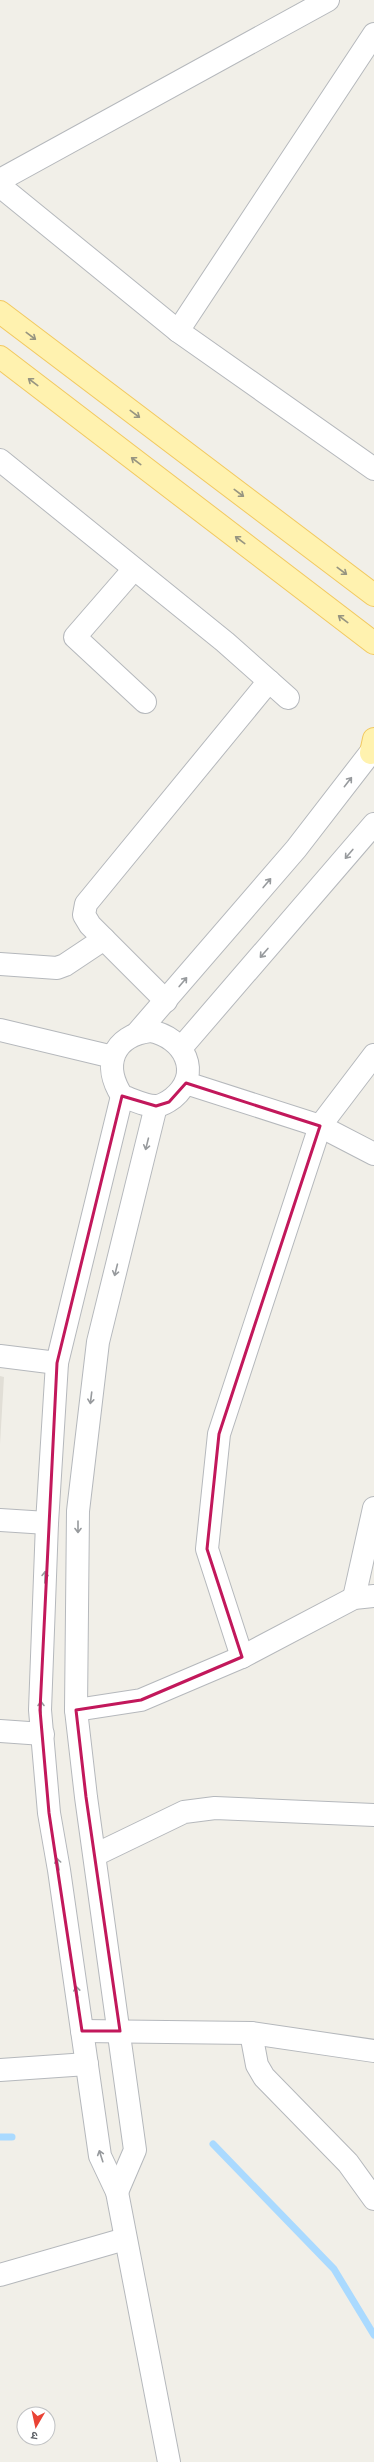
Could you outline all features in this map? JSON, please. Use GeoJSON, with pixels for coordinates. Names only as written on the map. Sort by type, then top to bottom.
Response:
{"type":"FeatureCollection","features":[{"type":"Feature","properties":{"kind":"main road"},"geometry":{"type":"LineString","coordinates":[[0,312],[374,595]]}},
{"type":"Feature","properties":{"kind":"main road"},"geometry":{"type":"LineString","coordinates":[[0,357],[374,645]]}},
{"type":"Feature","properties":{"kind":"street"},"geometry":{"type":"LineString","coordinates":[[0,180],[328,0]]}},
{"type":"Feature","properties":{"kind":"street"},"geometry":{"type":"LineString","coordinates":[[178,331],[374,34]]}},
{"type":"Feature","properties":{"kind":"street"},"geometry":{"type":"LineString","coordinates":[[0,186],[178,331],[374,469]]}},
{"type":"Feature","properties":{"kind":"street"},"geometry":{"type":"LineString","coordinates":[[0,460],[224,642],[288,698]]}},
{"type":"Feature","properties":{"kind":"street"},"geometry":{"type":"LineString","coordinates":[[134,569],[75,637],[145,702]]}},
{"type":"Feature","properties":{"kind":"street"},"geometry":{"type":"LineString","coordinates":[[166,1001],[90,925],[84,915],[86,904],[269,682]]}},
{"type":"Feature","properties":{"kind":"street"},"geometry":{"type":"LineString","coordinates":[[168,2462],[117,2192],[100,2156],[60,1870],[49,1813],[40,1710],[47,1523],[57,1362],[122,1096],[112,1077],[113,1058],[119,1046],[127,1038],[138,1032],[166,1001],[296,849],[373,746]]}},
{"type":"Feature","properties":{"kind":"street"},"geometry":{"type":"LineString","coordinates":[[181,1048],[374,824]]}},
{"type":"Feature","properties":{"kind":"street"},"geometry":{"type":"LineString","coordinates":[[0,964],[57,968],[65,965],[104,939]]}},
{"type":"Feature","properties":{"kind":"street"},"geometry":{"type":"LineString","coordinates":[[0,1030],[113,1058]]}},
{"type":"Feature","properties":{"kind":"street"},"geometry":{"type":"LineString","coordinates":[[122,1096],[156,1106],[169,1102],[186,1083],[186,1059],[181,1048],[173,1039],[162,1033],[150,1031],[138,1032]]}},
{"type":"Feature","properties":{"kind":"street"},"geometry":{"type":"LineString","coordinates":[[242,1657],[207,1549],[219,1434],[320,1126],[374,1055]]}},
{"type":"Feature","properties":{"kind":"street"},"geometry":{"type":"LineString","coordinates":[[186,1083],[320,1126],[374,1154]]}},
{"type":"Feature","properties":{"kind":"street"},"geometry":{"type":"LineString","coordinates":[[117,2192],[135,2150],[120,2031],[86,1797],[76,1710],[78,1511],[98,1342],[156,1106]]}},
{"type":"Feature","properties":{"kind":"street"},"geometry":{"type":"LineString","coordinates":[[0,1356],[57,1362]]}},
{"type":"Feature","properties":{"kind":"street"},"geometry":{"type":"LineString","coordinates":[[76,1710],[141,1700],[242,1657],[364,1597],[374,1508]]}},
{"type":"Feature","properties":{"kind":"street"},"geometry":{"type":"LineString","coordinates":[[0,1520],[47,1523]]}},
{"type":"Feature","properties":{"kind":"street"},"geometry":{"type":"LineString","coordinates":[[0,1730],[43,1734]]}},
{"type":"Feature","properties":{"kind":"street"},"geometry":{"type":"LineString","coordinates":[[95,1855],[184,1812],[215,1808],[374,1815]]}},
{"type":"Feature","properties":{"kind":"street"},"geometry":{"type":"LineString","coordinates":[[82,2031],[251,2033],[374,2051]]}},
{"type":"Feature","properties":{"kind":"street"},"geometry":{"type":"LineString","coordinates":[[251,2033],[257,2065],[264,2077],[348,2163],[374,2199]]}},
{"type":"Feature","properties":{"kind":"street"},"geometry":{"type":"LineString","coordinates":[[0,2070],[86,2064]]}},
{"type":"Feature","properties":{"kind":"street"},"geometry":{"type":"LineString","coordinates":[[0,2275],[125,2239]]}},
{"type":"Feature","properties":{"kind":"highlighted area"},"geometry":{"type":"Polygon","coordinates":[[[186,1083],[320,1126],[219,1434],[207,1549],[242,1657],[141,1700],[76,1710],[86,1797],[120,2031],[82,2031],[49,1813],[40,1710],[57,1363],[122,1096],[156,1106],[169,1102],[186,1083]]]}},
{"type":"Feature","properties":{"kind":"shaded area"},"geometry":{"type":"Polygon","coordinates":[[[0,1376],[4,1377],[0,1444],[0,1376]]]}},
{"type":"Feature","properties":{"kind":"waterway"},"geometry":{"type":"LineString","coordinates":[[0,2137],[12,2137]]}},
{"type":"Feature","properties":{"kind":"waterway"},"geometry":{"type":"LineString","coordinates":[[213,2144],[334,2269],[374,2335]]}}]}
